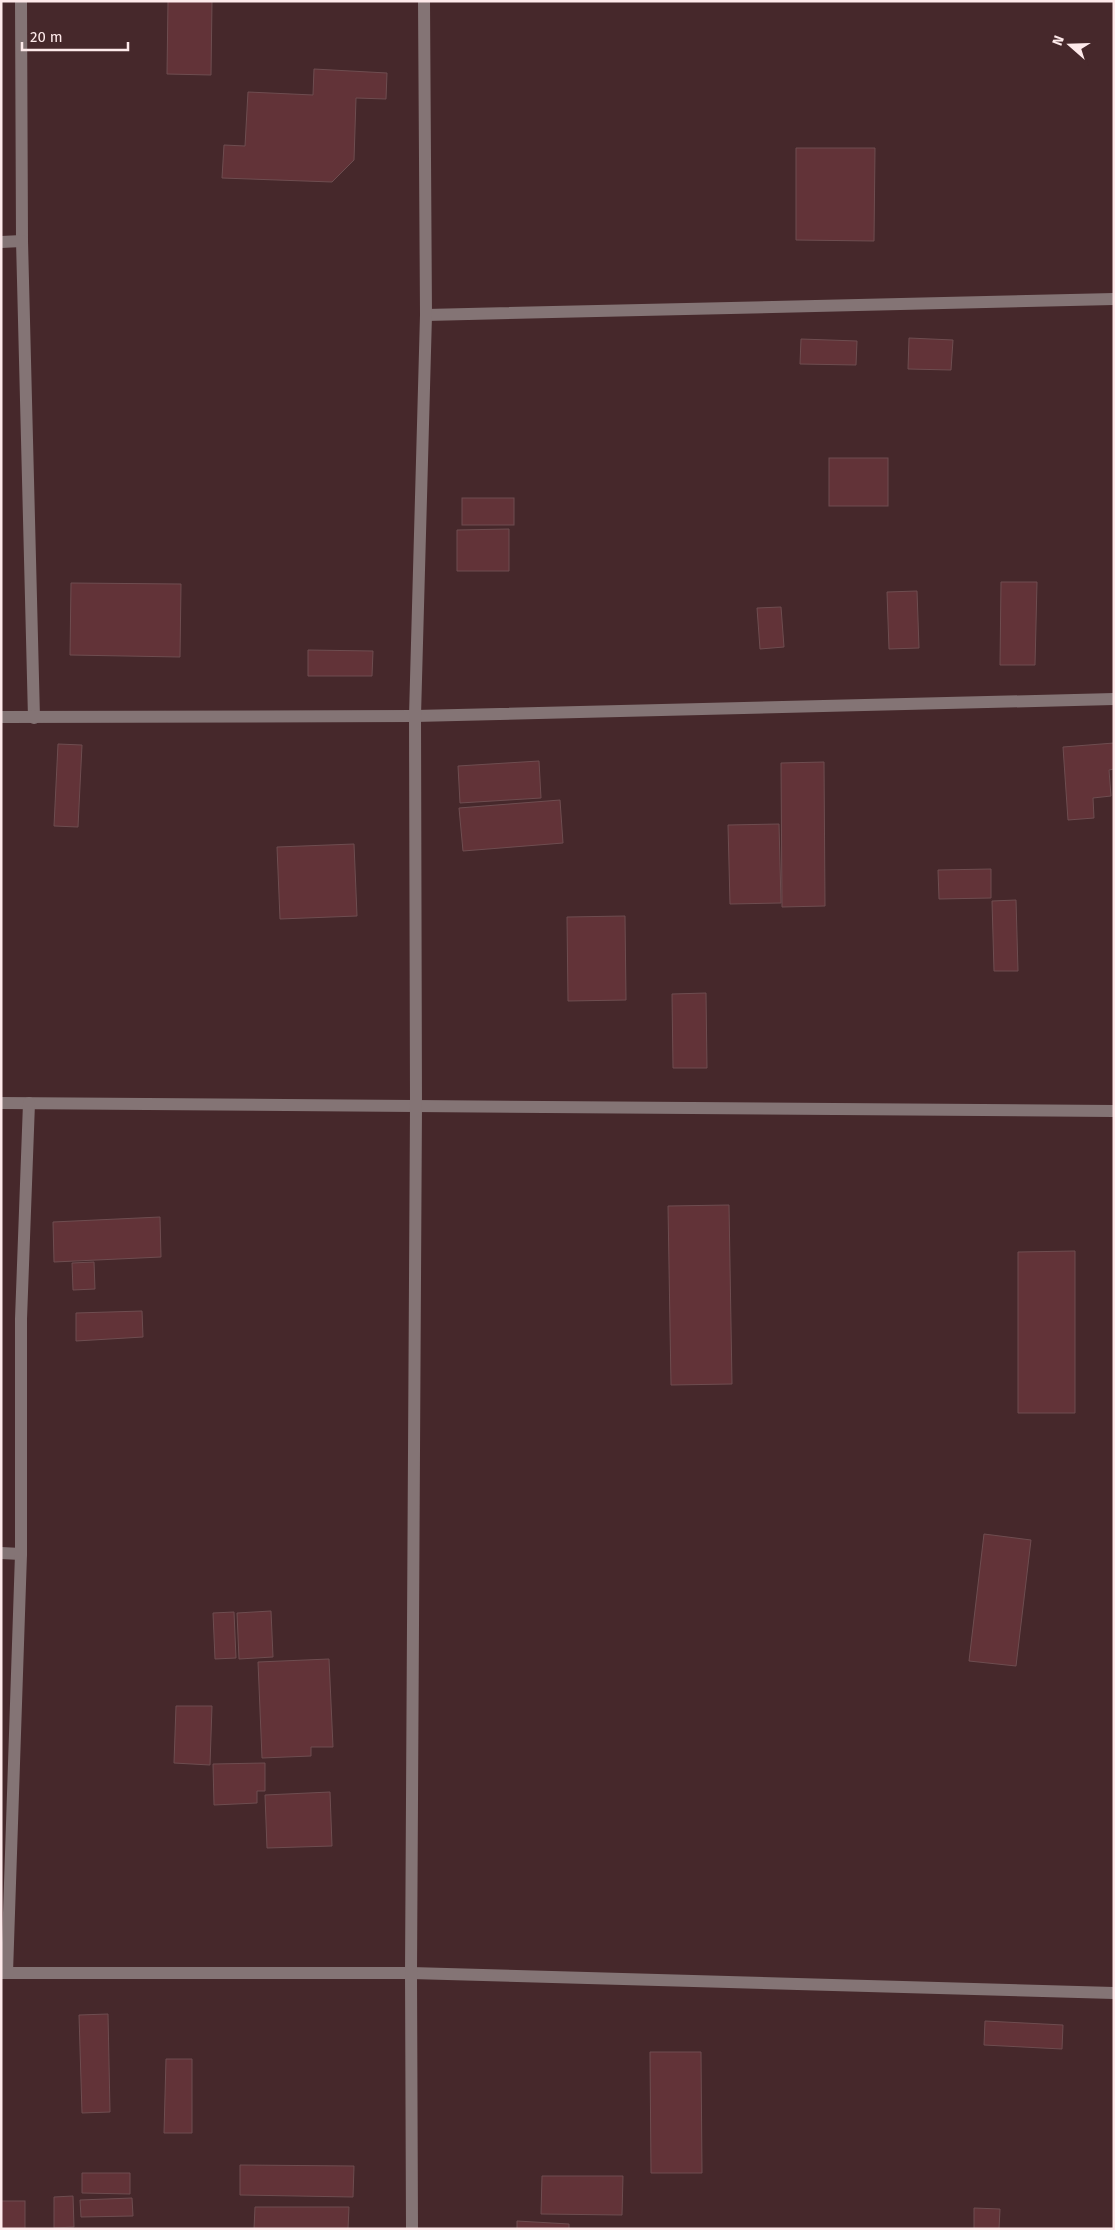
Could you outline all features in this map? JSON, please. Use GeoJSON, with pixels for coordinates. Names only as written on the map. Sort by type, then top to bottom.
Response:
{"type":"FeatureCollection","features":[{"type":"Feature","properties":{"kind":"street"},"geometry":{"type":"LineString","coordinates":[[21,1],[22,241],[34,718]]}},
{"type":"Feature","properties":{"kind":"street"},"geometry":{"type":"LineString","coordinates":[[412,2229],[411,1973],[416,1106],[415,716],[426,315],[424,1]]}},
{"type":"Feature","properties":{"kind":"street"},"geometry":{"type":"LineString","coordinates":[[1,242],[22,241]]}},
{"type":"Feature","properties":{"kind":"street"},"geometry":{"type":"LineString","coordinates":[[426,315],[1114,298]]}},
{"type":"Feature","properties":{"kind":"street"},"geometry":{"type":"LineString","coordinates":[[1,716],[34,718],[415,716],[1114,699]]}},
{"type":"Feature","properties":{"kind":"street"},"geometry":{"type":"LineString","coordinates":[[1,1103],[1114,1111]]}},
{"type":"Feature","properties":{"kind":"street"},"geometry":{"type":"LineString","coordinates":[[29,1103],[21,1319],[21,1554],[4,1973],[411,1973],[1114,1993]]}},
{"type":"Feature","properties":{"kind":"street"},"geometry":{"type":"LineString","coordinates":[[1,1553],[21,1554]]}},
{"type":"Feature","properties":{"kind":"building"},"geometry":{"type":"Polygon","coordinates":[[[168,1],[212,1],[211,75],[167,74],[168,1]]]}},
{"type":"Feature","properties":{"kind":"building"},"geometry":{"type":"Polygon","coordinates":[[[314,69],[387,73],[386,99],[356,98],[354,160],[332,182],[222,178],[224,145],[245,146],[248,92],[313,95],[314,69]]]}},
{"type":"Feature","properties":{"kind":"building"},"geometry":{"type":"Polygon","coordinates":[[[796,148],[875,148],[874,241],[796,240],[796,148]]]}},
{"type":"Feature","properties":{"kind":"building"},"geometry":{"type":"Polygon","coordinates":[[[909,338],[953,340],[951,370],[908,369],[909,338]]]}},
{"type":"Feature","properties":{"kind":"building"},"geometry":{"type":"Polygon","coordinates":[[[801,339],[857,341],[856,365],[800,364],[801,339]]]}},
{"type":"Feature","properties":{"kind":"building"},"geometry":{"type":"Polygon","coordinates":[[[829,458],[888,458],[888,506],[829,506],[829,458]]]}},
{"type":"Feature","properties":{"kind":"building"},"geometry":{"type":"Polygon","coordinates":[[[462,498],[514,498],[514,525],[462,525],[462,498]]]}},
{"type":"Feature","properties":{"kind":"building"},"geometry":{"type":"Polygon","coordinates":[[[509,529],[509,571],[457,571],[457,530],[509,529]]]}},
{"type":"Feature","properties":{"kind":"building"},"geometry":{"type":"Polygon","coordinates":[[[1001,582],[1037,582],[1035,665],[1000,665],[1001,582]]]}},
{"type":"Feature","properties":{"kind":"building"},"geometry":{"type":"Polygon","coordinates":[[[71,583],[181,584],[180,657],[70,655],[71,583]]]}},
{"type":"Feature","properties":{"kind":"building"},"geometry":{"type":"Polygon","coordinates":[[[917,591],[919,648],[889,649],[887,592],[917,591]]]}},
{"type":"Feature","properties":{"kind":"building"},"geometry":{"type":"Polygon","coordinates":[[[781,607],[784,647],[760,649],[757,608],[781,607]]]}},
{"type":"Feature","properties":{"kind":"building"},"geometry":{"type":"Polygon","coordinates":[[[308,650],[373,651],[372,676],[308,676],[308,650]]]}},
{"type":"Feature","properties":{"kind":"building"},"geometry":{"type":"Polygon","coordinates":[[[1114,743],[1114,769],[1109,770],[1111,796],[1093,798],[1094,818],[1068,820],[1063,747],[1114,743]]]}},
{"type":"Feature","properties":{"kind":"building"},"geometry":{"type":"Polygon","coordinates":[[[58,744],[82,745],[78,827],[54,826],[58,744]]]}},
{"type":"Feature","properties":{"kind":"building"},"geometry":{"type":"Polygon","coordinates":[[[539,761],[541,798],[460,803],[458,766],[539,761]]]}},
{"type":"Feature","properties":{"kind":"building"},"geometry":{"type":"Polygon","coordinates":[[[824,762],[825,906],[782,907],[781,763],[824,762]]]}},
{"type":"Feature","properties":{"kind":"building"},"geometry":{"type":"Polygon","coordinates":[[[560,800],[563,843],[463,851],[459,808],[560,800]]]}},
{"type":"Feature","properties":{"kind":"building"},"geometry":{"type":"Polygon","coordinates":[[[779,824],[781,903],[730,904],[728,825],[779,824]]]}},
{"type":"Feature","properties":{"kind":"building"},"geometry":{"type":"Polygon","coordinates":[[[354,844],[357,916],[280,919],[277,847],[354,844]]]}},
{"type":"Feature","properties":{"kind":"building"},"geometry":{"type":"Polygon","coordinates":[[[991,869],[991,898],[939,899],[938,870],[991,869]]]}},
{"type":"Feature","properties":{"kind":"building"},"geometry":{"type":"Polygon","coordinates":[[[1016,900],[1018,971],[994,971],[992,901],[1016,900]]]}},
{"type":"Feature","properties":{"kind":"building"},"geometry":{"type":"Polygon","coordinates":[[[625,916],[626,1000],[568,1001],[567,917],[625,916]]]}},
{"type":"Feature","properties":{"kind":"building"},"geometry":{"type":"Polygon","coordinates":[[[706,993],[707,1068],[673,1068],[672,994],[706,993]]]}},
{"type":"Feature","properties":{"kind":"building"},"geometry":{"type":"Polygon","coordinates":[[[729,1205],[732,1384],[671,1385],[668,1206],[729,1205]]]}},
{"type":"Feature","properties":{"kind":"building"},"geometry":{"type":"Polygon","coordinates":[[[160,1217],[161,1257],[54,1262],[53,1222],[160,1217]]]}},
{"type":"Feature","properties":{"kind":"building"},"geometry":{"type":"Polygon","coordinates":[[[1075,1251],[1075,1413],[1018,1413],[1018,1252],[1075,1251]]]}},
{"type":"Feature","properties":{"kind":"building"},"geometry":{"type":"Polygon","coordinates":[[[94,1262],[95,1289],[73,1290],[72,1263],[94,1262]]]}},
{"type":"Feature","properties":{"kind":"building"},"geometry":{"type":"Polygon","coordinates":[[[142,1311],[143,1337],[76,1341],[76,1313],[142,1311]]]}},
{"type":"Feature","properties":{"kind":"building"},"geometry":{"type":"Polygon","coordinates":[[[984,1534],[1031,1540],[1016,1666],[969,1661],[984,1534]]]}},
{"type":"Feature","properties":{"kind":"building"},"geometry":{"type":"Polygon","coordinates":[[[271,1611],[273,1657],[239,1659],[237,1613],[271,1611]]]}},
{"type":"Feature","properties":{"kind":"building"},"geometry":{"type":"Polygon","coordinates":[[[234,1612],[236,1658],[215,1659],[213,1613],[234,1612]]]}},
{"type":"Feature","properties":{"kind":"building"},"geometry":{"type":"Polygon","coordinates":[[[329,1659],[333,1747],[311,1747],[311,1756],[262,1758],[258,1662],[329,1659]]]}},
{"type":"Feature","properties":{"kind":"building"},"geometry":{"type":"Polygon","coordinates":[[[176,1706],[212,1706],[210,1765],[174,1763],[176,1706]]]}},
{"type":"Feature","properties":{"kind":"building"},"geometry":{"type":"Polygon","coordinates":[[[265,1763],[265,1791],[257,1791],[257,1803],[214,1805],[213,1764],[265,1763]]]}},
{"type":"Feature","properties":{"kind":"building"},"geometry":{"type":"Polygon","coordinates":[[[330,1792],[332,1846],[267,1848],[265,1795],[330,1792]]]}},
{"type":"Feature","properties":{"kind":"building"},"geometry":{"type":"Polygon","coordinates":[[[108,2014],[110,2112],[82,2113],[79,2015],[108,2014]]]}},
{"type":"Feature","properties":{"kind":"building"},"geometry":{"type":"Polygon","coordinates":[[[985,2021],[1063,2025],[1062,2049],[984,2045],[985,2021]]]}},
{"type":"Feature","properties":{"kind":"building"},"geometry":{"type":"Polygon","coordinates":[[[650,2052],[701,2052],[702,2173],[651,2173],[650,2052]]]}},
{"type":"Feature","properties":{"kind":"building"},"geometry":{"type":"Polygon","coordinates":[[[166,2059],[192,2059],[192,2133],[164,2133],[166,2059]]]}},
{"type":"Feature","properties":{"kind":"building"},"geometry":{"type":"Polygon","coordinates":[[[240,2165],[354,2166],[353,2197],[240,2195],[240,2165]]]}},
{"type":"Feature","properties":{"kind":"building"},"geometry":{"type":"Polygon","coordinates":[[[82,2173],[130,2173],[130,2194],[82,2193],[82,2173]]]}},
{"type":"Feature","properties":{"kind":"building"},"geometry":{"type":"Polygon","coordinates":[[[542,2176],[623,2176],[622,2215],[541,2214],[542,2176]]]}},
{"type":"Feature","properties":{"kind":"building"},"geometry":{"type":"Polygon","coordinates":[[[73,2196],[74,2227],[54,2228],[54,2197],[73,2196]]]}},
{"type":"Feature","properties":{"kind":"building"},"geometry":{"type":"Polygon","coordinates":[[[132,2198],[133,2216],[81,2217],[80,2200],[132,2198]]]}},
{"type":"Feature","properties":{"kind":"building"},"geometry":{"type":"Polygon","coordinates":[[[1,2201],[25,2201],[25,2229],[1,2229],[1,2201]]]}},
{"type":"Feature","properties":{"kind":"building"},"geometry":{"type":"Polygon","coordinates":[[[255,2207],[349,2207],[348,2229],[254,2229],[255,2207]]]}},
{"type":"Feature","properties":{"kind":"building"},"geometry":{"type":"Polygon","coordinates":[[[974,2208],[1000,2209],[999,2229],[974,2229],[974,2208]]]}},
{"type":"Feature","properties":{"kind":"building"},"geometry":{"type":"Polygon","coordinates":[[[517,2221],[569,2224],[569,2229],[517,2229],[517,2221]]]}}]}
